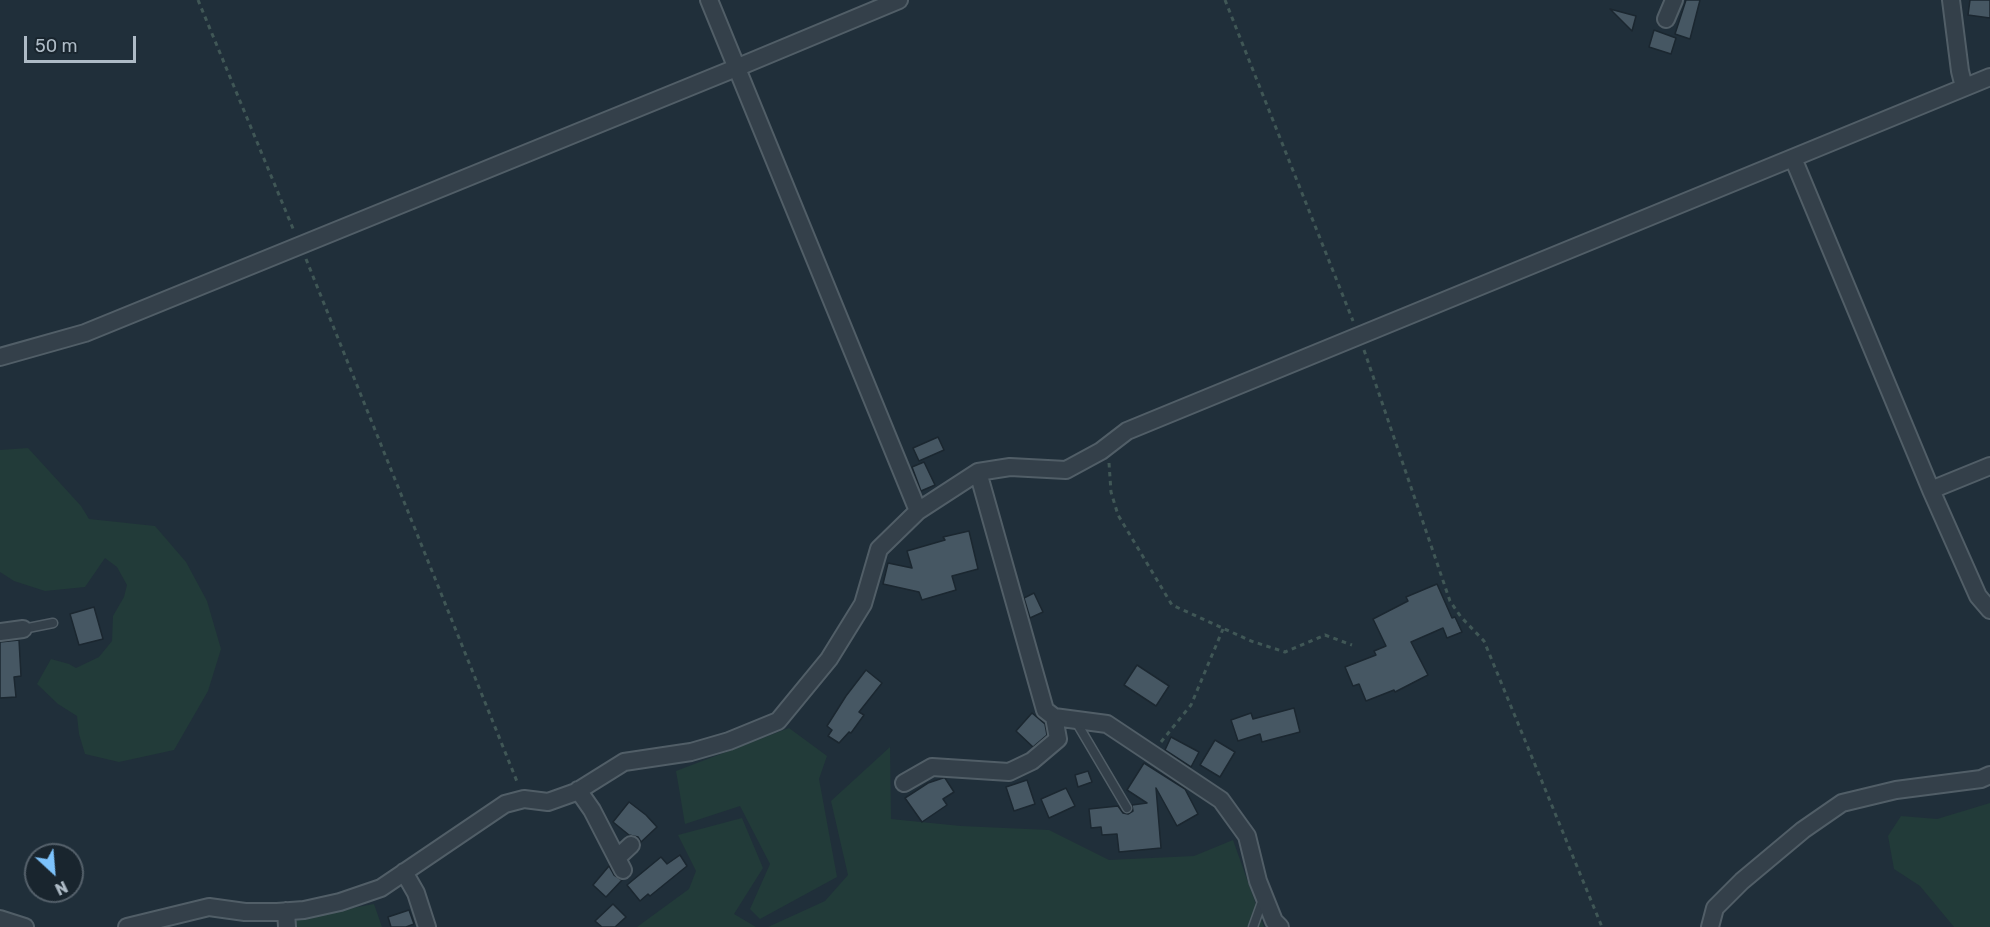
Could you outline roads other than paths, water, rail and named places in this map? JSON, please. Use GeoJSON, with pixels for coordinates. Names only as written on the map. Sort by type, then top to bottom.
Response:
{"type":"FeatureCollection","features":[{"type":"Feature","properties":{"kind":"street"},"geometry":{"type":"LineString","coordinates":[[709,0],[918,511]]}},
{"type":"Feature","properties":{"kind":"street"},"geometry":{"type":"LineString","coordinates":[[0,357],[85,333],[899,0]]}},
{"type":"Feature","properties":{"kind":"street"},"geometry":{"type":"LineString","coordinates":[[1666,19],[1674,0]]}},
{"type":"Feature","properties":{"kind":"street"},"geometry":{"type":"LineString","coordinates":[[1952,0],[1964,87]]}},
{"type":"Feature","properties":{"kind":"street"},"geometry":{"type":"LineString","coordinates":[[127,927],[209,907],[287,919],[304,910],[340,902],[381,888],[505,804],[524,799],[548,802],[578,790],[624,762],[692,752],[729,741],[778,721],[829,659],[863,604],[879,549],[918,511],[978,472],[1010,467],[1066,470],[1101,451],[1127,431],[1990,77]]}},
{"type":"Feature","properties":{"kind":"street"},"geometry":{"type":"LineString","coordinates":[[1792,158],[1931,490],[1978,596],[1990,610]]}},
{"type":"Feature","properties":{"kind":"street"},"geometry":{"type":"LineString","coordinates":[[1931,490],[1990,466]]}},
{"type":"Feature","properties":{"kind":"street"},"geometry":{"type":"LineString","coordinates":[[978,472],[1045,710],[1054,717],[1107,724],[1221,800],[1247,836],[1258,881],[1274,921],[1280,927]]}},
{"type":"Feature","properties":{"kind":"street"},"geometry":{"type":"LineString","coordinates":[[0,632],[23,629]]}},
{"type":"Feature","properties":{"kind":"street"},"geometry":{"type":"LineString","coordinates":[[904,783],[932,767],[1009,772],[1032,761],[1058,739],[1054,717]]}},
{"type":"Feature","properties":{"kind":"street"},"geometry":{"type":"LineString","coordinates":[[1710,927],[1715,908],[1742,880],[1803,830],[1842,803],[1896,790],[1982,779],[1990,775]]}},
{"type":"Feature","properties":{"kind":"street"},"geometry":{"type":"LineString","coordinates":[[578,790],[592,810],[620,864],[631,845]]}},
{"type":"Feature","properties":{"kind":"street"},"geometry":{"type":"LineString","coordinates":[[404,872],[416,893],[427,927]]}},
{"type":"Feature","properties":{"kind":"street"},"geometry":{"type":"LineString","coordinates":[[0,919],[25,927]]}},
{"type":"Feature","properties":{"kind":"lane"},"geometry":{"type":"LineString","coordinates":[[23,629],[53,623]]}},
{"type":"Feature","properties":{"kind":"lane"},"geometry":{"type":"LineString","coordinates":[[1075,720],[1127,808]]}},
{"type":"Feature","properties":{"kind":"lane"},"geometry":{"type":"LineString","coordinates":[[1253,927],[1264,896]]}}]}
